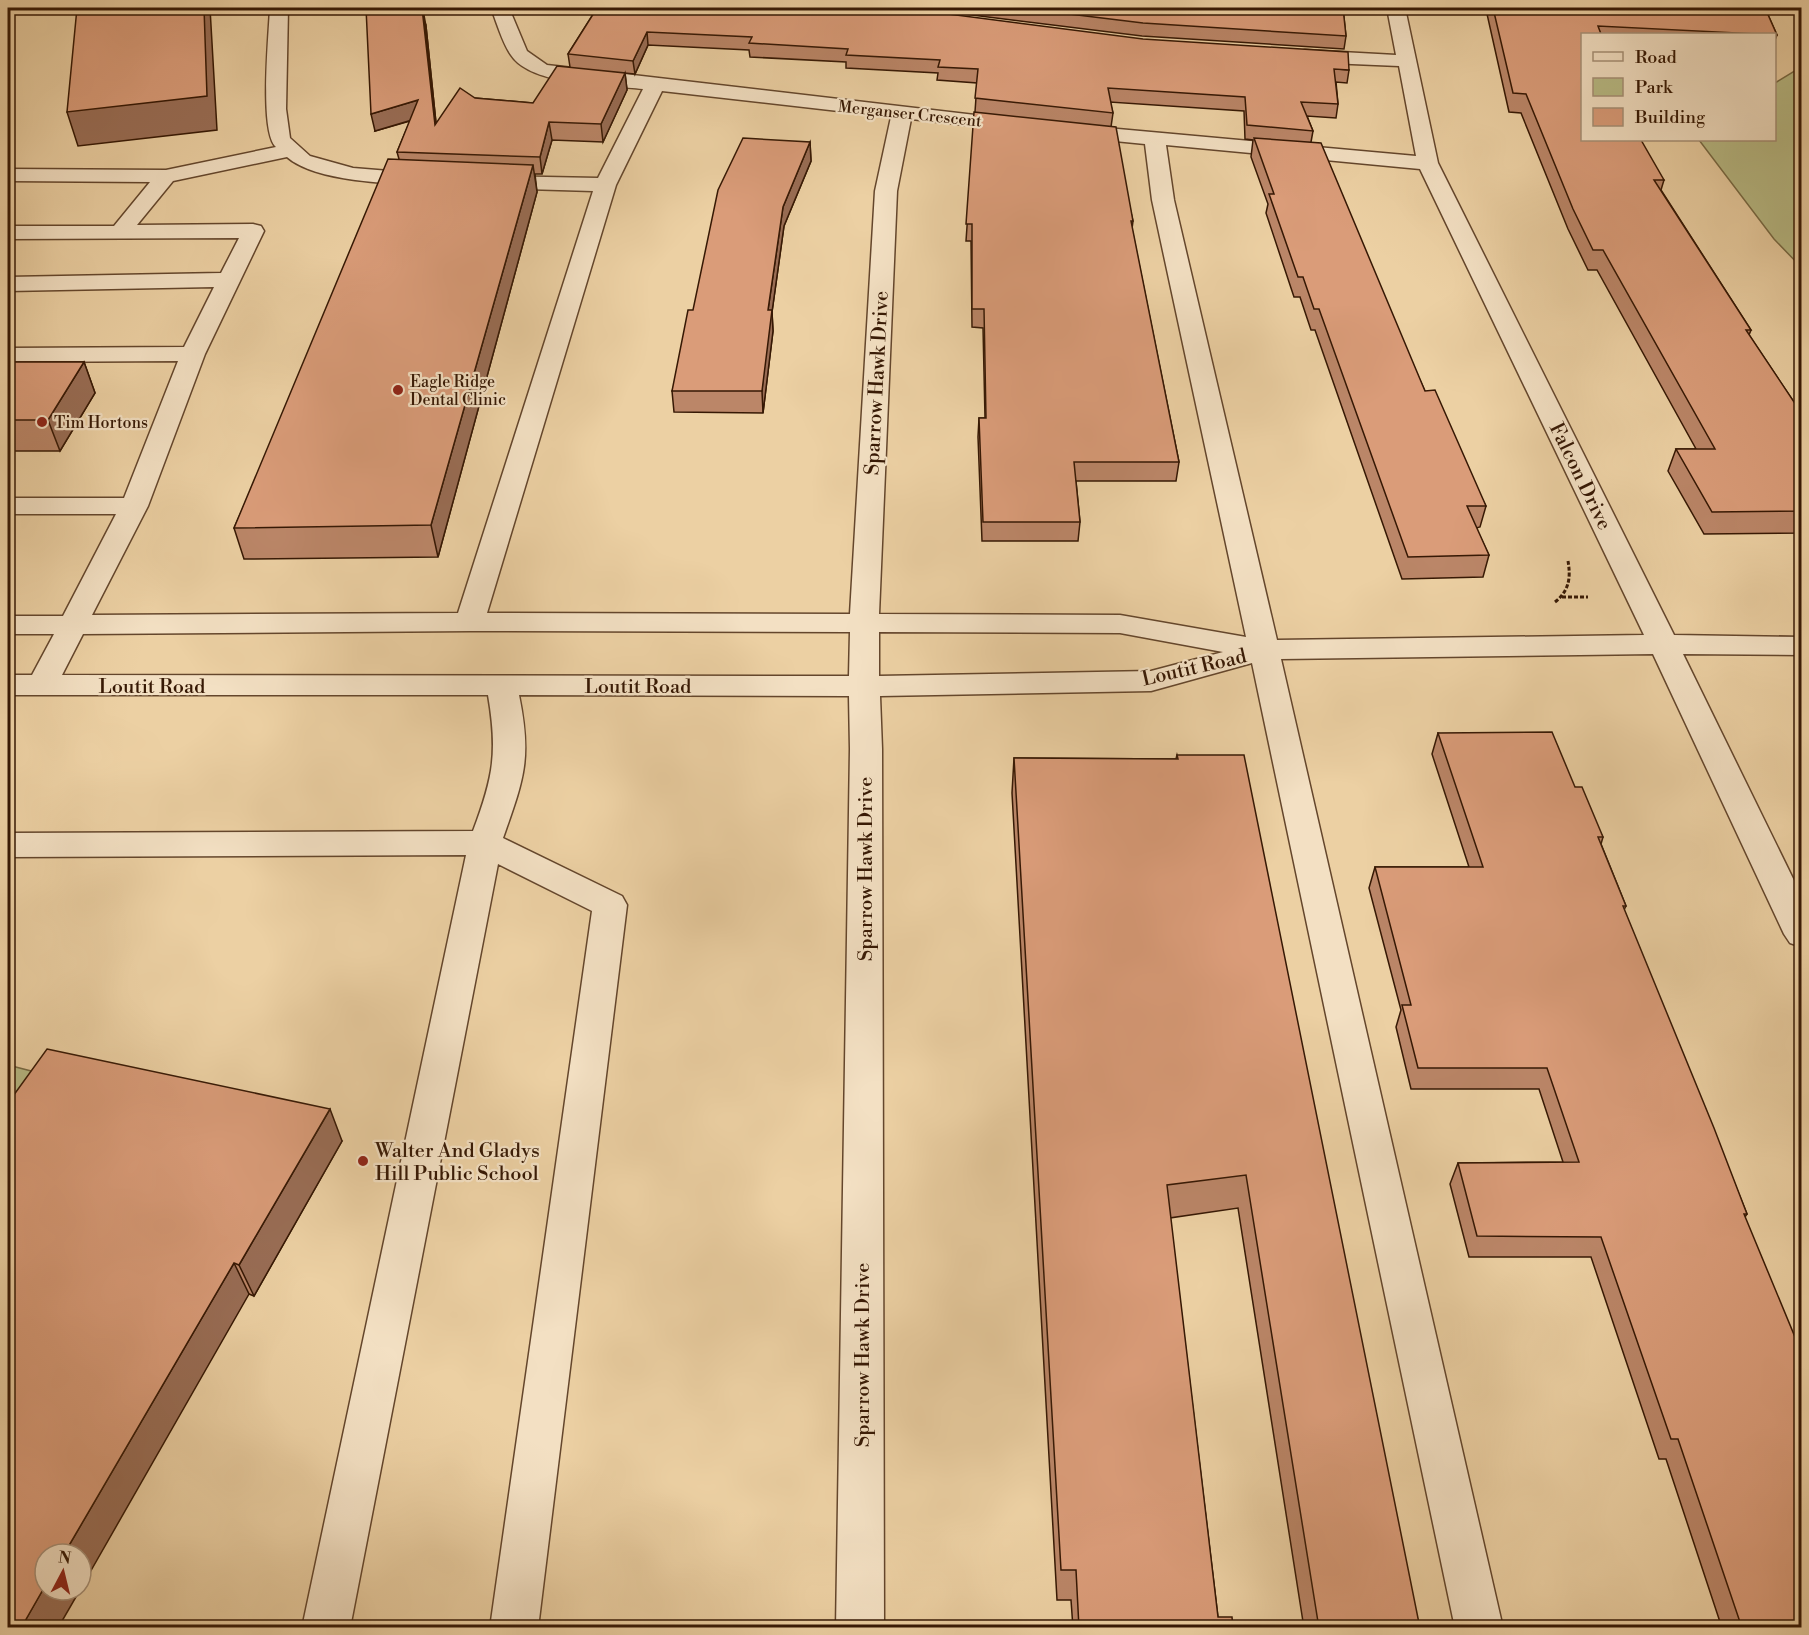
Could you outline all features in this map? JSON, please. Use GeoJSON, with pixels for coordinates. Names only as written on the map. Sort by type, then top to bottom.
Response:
{"type":"FeatureCollection","features":[{"type":"Feature","properties":{"kind":"street"},"geometry":{"type":"LineString","coordinates":[[279,8],[276,109],[280,140],[303,160],[352,174],[445,180]]}},
{"type":"Feature","properties":{"kind":"street","name":"Merganser Crescent"},"geometry":{"type":"LineString","coordinates":[[501,8],[519,54],[541,70],[575,76],[1155,140],[1428,163]]}},
{"type":"Feature","properties":{"kind":"street","name":"Falcon Drive"},"geometry":{"type":"LineString","coordinates":[[1396,8],[1405,62],[1428,163],[1664,645],[1802,934]]}},
{"type":"Feature","properties":{"kind":"street"},"geometry":{"type":"LineString","coordinates":[[1291,55],[1405,62]]}},
{"type":"Feature","properties":{"kind":"street"},"geometry":{"type":"LineString","coordinates":[[470,622],[605,185],[656,85]]}},
{"type":"Feature","properties":{"kind":"street","name":"Sparrow Hawk Drive"},"geometry":{"type":"LineString","coordinates":[[860,1628],[866,749],[864,623],[886,191],[902,113]]}},
{"type":"Feature","properties":{"kind":"street"},"geometry":{"type":"LineString","coordinates":[[1155,140],[1162,200],[1264,650],[1479,1628]]}},
{"type":"Feature","properties":{"kind":"street"},"geometry":{"type":"LineString","coordinates":[[8,175],[166,176],[292,150]]}},
{"type":"Feature","properties":{"kind":"street"},"geometry":{"type":"LineString","coordinates":[[120,232],[166,176]]}},
{"type":"Feature","properties":{"kind":"street"},"geometry":{"type":"LineString","coordinates":[[468,181],[605,185]]}},
{"type":"Feature","properties":{"kind":"street"},"geometry":{"type":"LineString","coordinates":[[8,233],[253,231],[193,354],[134,506],[42,686]]}},
{"type":"Feature","properties":{"kind":"street"},"geometry":{"type":"LineString","coordinates":[[8,284],[229,280]]}},
{"type":"Feature","properties":{"kind":"street"},"geometry":{"type":"LineString","coordinates":[[8,355],[193,354]]}},
{"type":"Feature","properties":{"kind":"street"},"geometry":{"type":"LineString","coordinates":[[8,506],[134,506]]}},
{"type":"Feature","properties":{"kind":"street","name":"Loutit Road"},"geometry":{"type":"LineString","coordinates":[[8,625],[470,622],[1120,624],[1264,650],[1590,644],[1802,646]]}},
{"type":"Feature","properties":{"kind":"street","name":"Loutit Road"},"geometry":{"type":"LineString","coordinates":[[8,686],[864,686],[1150,681],[1264,650]]}},
{"type":"Feature","properties":{"kind":"street"},"geometry":{"type":"LineString","coordinates":[[326,1628],[485,843],[505,786],[511,760],[510,735],[502,686]]}},
{"type":"Feature","properties":{"kind":"street"},"geometry":{"type":"LineString","coordinates":[[8,845],[485,843],[610,905],[514,1628]]}},
{"type":"Feature","properties":{"kind":"green space"},"geometry":{"type":"Polygon","coordinates":[[[1801,67],[1801,267],[1774,239],[1700,141],[1776,141],[1776,82],[1801,67]]]}},
{"type":"Feature","properties":{"kind":"green space"},"geometry":{"type":"Polygon","coordinates":[[[8,1065],[35,1072],[8,1107],[8,1065]]]}},
{"type":"Feature","properties":{"kind":"building"},"geometry":{"type":"Polygon","coordinates":[[[77,8],[204,8],[207,96],[67,112],[77,8]]]}},
{"type":"Feature","properties":{"kind":"building"},"geometry":{"type":"Polygon","coordinates":[[[366,8],[422,8],[435,125],[460,88],[475,98],[533,103],[557,66],[625,73],[601,124],[549,122],[540,157],[397,152],[418,100],[371,114],[366,8]]]}},
{"type":"Feature","properties":{"kind":"building"},"geometry":{"type":"Polygon","coordinates":[[[597,8],[902,8],[1143,39],[1348,52],[1349,70],[1334,69],[1338,104],[1301,102],[1313,131],[1247,125],[1245,97],[1108,88],[1113,113],[975,98],[978,69],[938,67],[940,60],[846,55],[848,49],[749,43],[752,37],[647,32],[633,61],[568,54],[597,8]]]}},
{"type":"Feature","properties":{"kind":"building"},"geometry":{"type":"Polygon","coordinates":[[[1020,8],[1343,8],[1346,36],[1143,23],[1020,8]]]}},
{"type":"Feature","properties":{"kind":"building"},"geometry":{"type":"Polygon","coordinates":[[[1493,8],[1765,8],[1777,35],[1776,33],[1598,26],[1601,33],[1581,33],[1581,141],[1642,141],[1664,180],[1654,180],[1751,330],[1746,330],[1802,414],[1802,511],[1712,512],[1676,449],[1715,449],[1603,250],[1593,250],[1573,209],[1526,94],[1513,93],[1493,8]]]}},
{"type":"Feature","properties":{"kind":"building"},"geometry":{"type":"Polygon","coordinates":[[[974,112],[1116,127],[1133,221],[1131,221],[1179,462],[1074,462],[1080,522],[983,522],[979,418],[986,418],[984,309],[972,309],[972,224],[966,224],[974,112]]]}},
{"type":"Feature","properties":{"kind":"building"},"geometry":{"type":"Polygon","coordinates":[[[743,138],[810,142],[783,207],[768,310],[772,310],[762,391],[672,391],[688,310],[693,310],[718,190],[743,138]]]}},
{"type":"Feature","properties":{"kind":"building"},"geometry":{"type":"Polygon","coordinates":[[[1254,138],[1321,143],[1425,391],[1435,390],[1486,506],[1467,506],[1489,555],[1408,557],[1319,309],[1314,309],[1303,277],[1298,277],[1269,194],[1274,194],[1254,138]]]}},
{"type":"Feature","properties":{"kind":"building","name":"Eagle Ridge Dental Clinic"},"geometry":{"type":"Polygon","coordinates":[[[388,159],[533,165],[431,525],[234,528],[388,159]]]}},
{"type":"Feature","properties":{"kind":"building"},"geometry":{"type":"Polygon","coordinates":[[[8,362],[84,362],[48,420],[8,420],[8,362]]]}},
{"type":"Feature","properties":{"kind":"building"},"geometry":{"type":"Polygon","coordinates":[[[1552,732],[1575,787],[1582,787],[1603,837],[1598,837],[1626,906],[1623,906],[1714,1128],[1747,1214],[1744,1214],[1802,1354],[1802,1628],[1742,1628],[1678,1439],[1671,1439],[1601,1237],[1477,1236],[1458,1163],[1579,1162],[1547,1068],[1418,1068],[1402,1005],[1411,1005],[1375,867],[1483,867],[1438,733],[1552,732]]]}},
{"type":"Feature","properties":{"kind":"building"},"geometry":{"type":"Polygon","coordinates":[[[1177,755],[1244,755],[1420,1628],[1319,1628],[1246,1175],[1167,1185],[1218,1617],[1232,1617],[1233,1628],[1079,1628],[1076,1570],[1061,1570],[1014,758],[1178,759],[1177,755]]]}},
{"type":"Feature","properties":{"kind":"building","name":"Walter And Gladys Hill Public School"},"geometry":{"type":"Polygon","coordinates":[[[47,1049],[330,1109],[239,1265],[234,1263],[71,1542],[33,1542],[33,1602],[36,1602],[21,1628],[8,1628],[8,1103],[47,1049]]]}},
{"type":"Feature","properties":{"kind":"place","name":"Eagle Ridge Dental Clinic"},"geometry":{"type":"Point","coordinates":[398,390]}},
{"type":"Feature","properties":{"kind":"place","name":"Tim Hortons"},"geometry":{"type":"Point","coordinates":[42,422]}},
{"type":"Feature","properties":{"kind":"place","name":"Walter And Gladys Hill Public School"},"geometry":{"type":"Point","coordinates":[363,1161]}}]}
